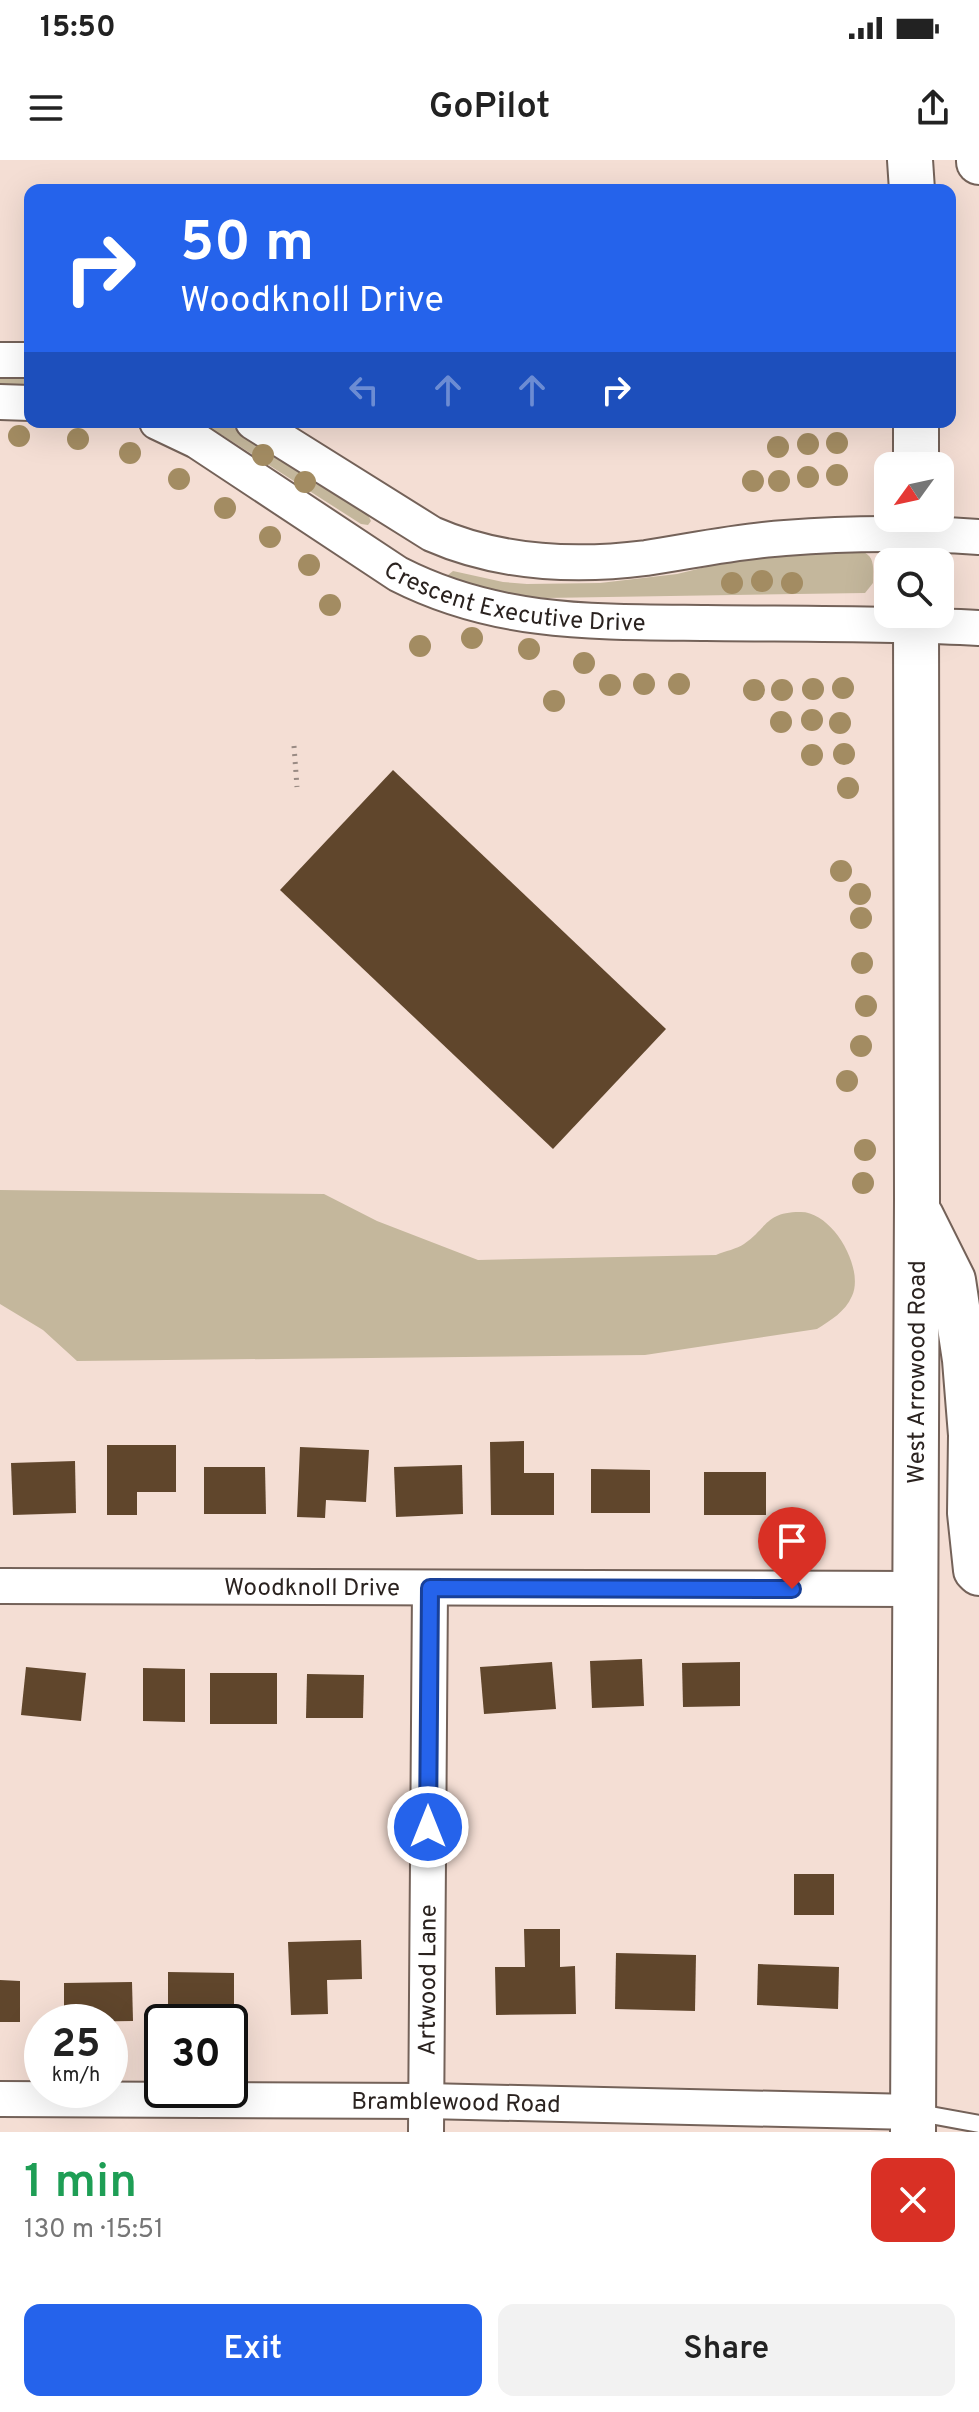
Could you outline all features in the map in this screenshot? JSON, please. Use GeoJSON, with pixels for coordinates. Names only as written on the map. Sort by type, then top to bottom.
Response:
{"type":"FeatureCollection","features":[{"type":"Feature","properties":{"kind":"main road"},"geometry":{"type":"LineString","coordinates":[[910,160],[912,184]]}},
{"type":"Feature","properties":{"kind":"main road"},"geometry":{"type":"LineString","coordinates":[[916,428],[916,452]]}},
{"type":"Feature","properties":{"kind":"main road","name":"West Arrowood Road"},"geometry":{"type":"LineString","coordinates":[[913,2122],[916,628]]}},
{"type":"Feature","properties":{"kind":"main road"},"geometry":{"type":"LineString","coordinates":[[917,1207],[953,1280],[965,1360],[971,1435],[970,1513],[976,1570],[979,1573]]}},
{"type":"Feature","properties":{"kind":"street"},"geometry":{"type":"LineString","coordinates":[[0,360],[24,360]]}},
{"type":"Feature","properties":{"kind":"street"},"geometry":{"type":"LineString","coordinates":[[0,402],[24,403]]}},
{"type":"Feature","properties":{"kind":"street","name":"Crescent Executive Drive"},"geometry":{"type":"LineString","coordinates":[[170,428],[197,441],[398,574],[424,587],[483,608],[604,622],[874,619]]}},
{"type":"Feature","properties":{"kind":"street","name":"Crescent Executive Drive"},"geometry":{"type":"LineString","coordinates":[[263,428],[432,534],[461,546],[519,559],[597,561],[644,558],[785,538],[979,537]]}},
{"type":"Feature","properties":{"kind":"street","name":"Crescent Executive Drive"},"geometry":{"type":"LineString","coordinates":[[954,624],[979,628]]}},
{"type":"Feature","properties":{"kind":"street","name":"Woodknoll Drive"},"geometry":{"type":"LineString","coordinates":[[0,1586],[913,1589]]}},
{"type":"Feature","properties":{"kind":"street","name":"Artwood Lane"},"geometry":{"type":"LineString","coordinates":[[426,2117],[430,1588]]}},
{"type":"Feature","properties":{"kind":"street","name":"Bramblewood Road"},"geometry":{"type":"LineString","coordinates":[[0,2099],[426,2117],[913,2122]]}},
{"type":"Feature","properties":{"kind":"lane"},"geometry":{"type":"LineString","coordinates":[[913,2122],[979,2124]]}},
{"type":"Feature","properties":{"kind":"path"},"geometry":{"type":"LineString","coordinates":[[294,746],[297,787]]}},
{"type":"Feature","properties":{"kind":"shaded area"},"geometry":{"type":"Polygon","coordinates":[[[0,373],[24,375],[24,389],[0,389],[0,373]]]}},
{"type":"Feature","properties":{"kind":"shaded area"},"geometry":{"type":"Polygon","coordinates":[[[209,428],[234,428],[367,513],[371,521],[368,525],[361,524],[209,428]]]}},
{"type":"Feature","properties":{"kind":"shaded area"},"geometry":{"type":"Polygon","coordinates":[[[806,551],[866,553],[873,564],[873,583],[865,593],[545,598],[506,595],[448,580],[448,575],[453,571],[527,584],[600,583],[677,574],[747,557],[806,551]]]}},
{"type":"Feature","properties":{"kind":"shaded area"},"geometry":{"type":"Polygon","coordinates":[[[0,1190],[324,1194],[377,1221],[478,1260],[716,1255],[744,1244],[774,1218],[800,1212],[812,1214],[834,1231],[850,1257],[855,1284],[846,1307],[817,1329],[645,1355],[77,1361],[43,1330],[0,1304],[0,1190]]]}},
{"type":"Feature","properties":{"kind":"building"},"geometry":{"type":"Polygon","coordinates":[[[393,770],[666,1029],[553,1149],[280,890],[393,770]]]}},
{"type":"Feature","properties":{"kind":"building"},"geometry":{"type":"Polygon","coordinates":[[[524,1441],[524,1473],[554,1473],[554,1515],[491,1515],[490,1442],[524,1441]]]}},
{"type":"Feature","properties":{"kind":"building"},"geometry":{"type":"Polygon","coordinates":[[[107,1445],[176,1445],[176,1492],[137,1492],[137,1515],[107,1515],[107,1445]]]}},
{"type":"Feature","properties":{"kind":"building"},"geometry":{"type":"Polygon","coordinates":[[[300,1447],[369,1450],[366,1502],[326,1500],[325,1518],[297,1517],[300,1447]]]}},
{"type":"Feature","properties":{"kind":"building"},"geometry":{"type":"Polygon","coordinates":[[[75,1461],[76,1513],[13,1515],[11,1463],[75,1461]]]}},
{"type":"Feature","properties":{"kind":"building"},"geometry":{"type":"Polygon","coordinates":[[[462,1465],[463,1514],[396,1517],[394,1467],[462,1465]]]}},
{"type":"Feature","properties":{"kind":"building"},"geometry":{"type":"Polygon","coordinates":[[[204,1467],[265,1467],[266,1514],[204,1514],[204,1467]]]}},
{"type":"Feature","properties":{"kind":"building"},"geometry":{"type":"Polygon","coordinates":[[[591,1469],[650,1470],[650,1513],[591,1513],[591,1469]]]}},
{"type":"Feature","properties":{"kind":"building"},"geometry":{"type":"Polygon","coordinates":[[[704,1472],[766,1472],[766,1515],[704,1515],[704,1472]]]}},
{"type":"Feature","properties":{"kind":"building"},"geometry":{"type":"Polygon","coordinates":[[[642,1659],[644,1706],[592,1708],[590,1661],[642,1659]]]}},
{"type":"Feature","properties":{"kind":"building"},"geometry":{"type":"Polygon","coordinates":[[[552,1662],[556,1709],[484,1714],[480,1667],[552,1662]]]}},
{"type":"Feature","properties":{"kind":"building"},"geometry":{"type":"Polygon","coordinates":[[[740,1662],[740,1706],[683,1707],[682,1663],[740,1662]]]}},
{"type":"Feature","properties":{"kind":"building"},"geometry":{"type":"Polygon","coordinates":[[[26,1667],[86,1673],[81,1721],[21,1715],[26,1667]]]}},
{"type":"Feature","properties":{"kind":"building"},"geometry":{"type":"Polygon","coordinates":[[[143,1668],[185,1669],[185,1722],[143,1721],[143,1668]]]}},
{"type":"Feature","properties":{"kind":"building"},"geometry":{"type":"Polygon","coordinates":[[[210,1673],[277,1673],[277,1724],[210,1724],[210,1673]]]}},
{"type":"Feature","properties":{"kind":"building"},"geometry":{"type":"Polygon","coordinates":[[[307,1674],[364,1675],[363,1718],[306,1718],[307,1674]]]}},
{"type":"Feature","properties":{"kind":"building"},"geometry":{"type":"Polygon","coordinates":[[[794,1874],[834,1874],[834,1915],[794,1915],[794,1874]]]}},
{"type":"Feature","properties":{"kind":"building"},"geometry":{"type":"Polygon","coordinates":[[[524,1929],[560,1929],[560,1967],[575,1966],[576,2014],[496,2015],[495,1967],[525,1967],[524,1929]]]}},
{"type":"Feature","properties":{"kind":"building"},"geometry":{"type":"Polygon","coordinates":[[[361,1940],[362,1979],[327,1980],[328,2014],[291,2015],[288,1942],[361,1940]]]}},
{"type":"Feature","properties":{"kind":"building"},"geometry":{"type":"Polygon","coordinates":[[[616,1953],[696,1955],[695,2011],[615,2009],[616,1953]]]}},
{"type":"Feature","properties":{"kind":"building"},"geometry":{"type":"Polygon","coordinates":[[[758,1964],[839,1967],[838,2009],[757,2005],[758,1964]]]}},
{"type":"Feature","properties":{"kind":"building"},"geometry":{"type":"Polygon","coordinates":[[[168,1972],[234,1973],[234,2004],[168,2004],[168,1972]]]}},
{"type":"Feature","properties":{"kind":"building"},"geometry":{"type":"Polygon","coordinates":[[[0,1980],[20,1981],[20,2022],[0,2022],[0,1980]]]}},
{"type":"Feature","properties":{"kind":"building"},"geometry":{"type":"Polygon","coordinates":[[[132,1982],[133,2021],[128,2021],[128,2004],[64,2004],[64,1983],[132,1982]]]}},
{"type":"Feature","properties":{"kind":"route"},"geometry":{"type":"LineString","coordinates":[[428,1827],[430,1588],[792,1589]]}}]}
